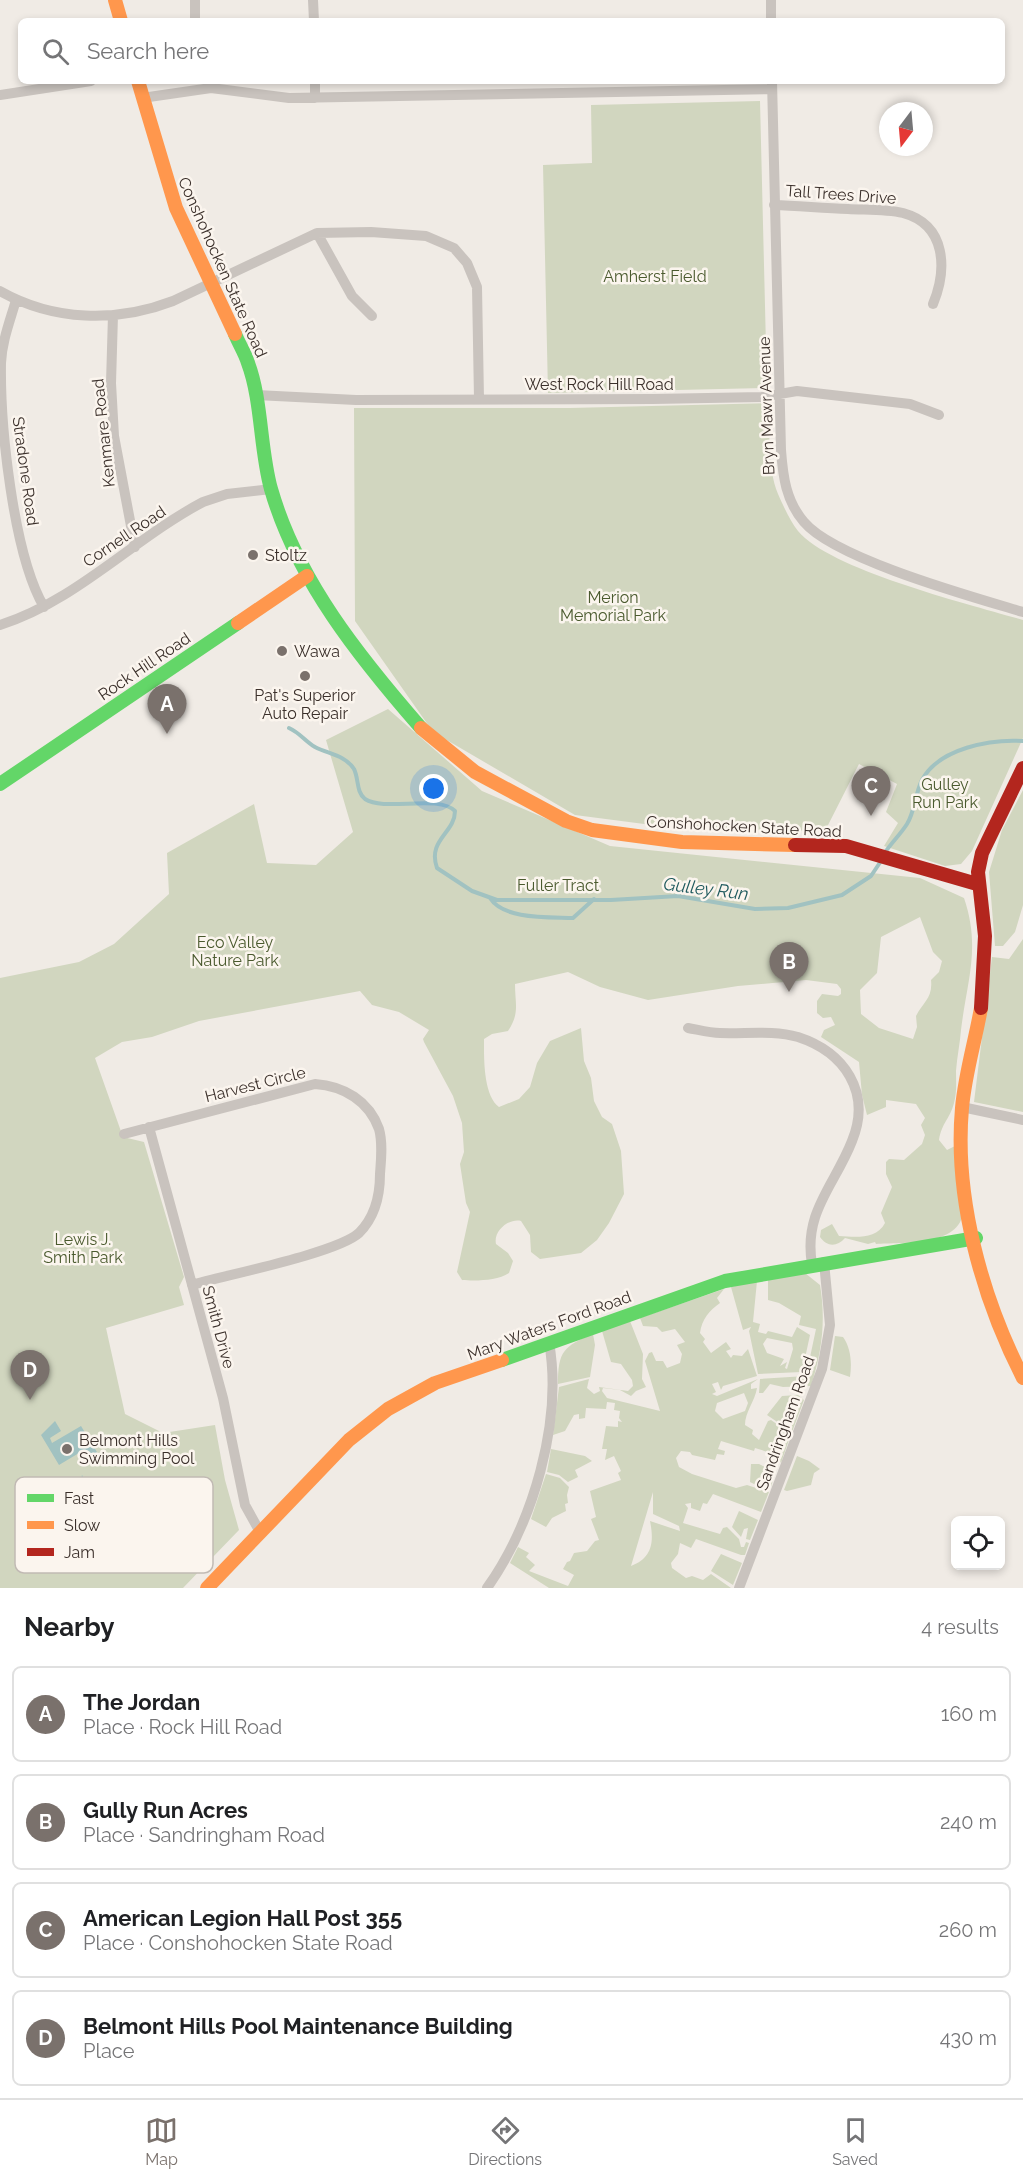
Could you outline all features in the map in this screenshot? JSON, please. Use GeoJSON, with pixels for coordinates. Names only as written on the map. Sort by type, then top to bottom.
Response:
{"type":"FeatureCollection","features":[{"type":"Feature","properties":{"kind":"main road"},"geometry":{"type":"LineString","coordinates":[[116,0],[120,18]]}},
{"type":"Feature","properties":{"kind":"main road","name":"Conshohocken State Road"},"geometry":{"type":"LineString","coordinates":[[139,84],[168,187],[246,357],[256,395],[271,489],[307,576],[377,676],[417,725],[442,748],[475,772],[551,815],[592,830],[635,837],[712,843],[831,845],[883,856],[977,884]]}},
{"type":"Feature","properties":{"kind":"main road","name":"Rock Hill Road"},"geometry":{"type":"LineString","coordinates":[[0,784],[307,576]]}},
{"type":"Feature","properties":{"kind":"main road"},"geometry":{"type":"LineString","coordinates":[[1023,768],[982,853],[977,884],[984,919],[983,992],[962,1107],[962,1150],[976,1238],[997,1322],[1023,1378]]}},
{"type":"Feature","properties":{"kind":"main road","name":"Mary Waters Ford Road"},"geometry":{"type":"LineString","coordinates":[[207,1588],[348,1440],[388,1409],[435,1383],[725,1281],[818,1263],[976,1238]]}},
{"type":"Feature","properties":{"kind":"street"},"geometry":{"type":"LineString","coordinates":[[195,0],[195,18]]}},
{"type":"Feature","properties":{"kind":"street"},"geometry":{"type":"LineString","coordinates":[[313,0],[314,18]]}},
{"type":"Feature","properties":{"kind":"street"},"geometry":{"type":"LineString","coordinates":[[771,0],[771,18]]}},
{"type":"Feature","properties":{"kind":"street"},"geometry":{"type":"LineString","coordinates":[[0,95],[72,84]]}},
{"type":"Feature","properties":{"kind":"street"},"geometry":{"type":"LineString","coordinates":[[315,84],[315,98]]}},
{"type":"Feature","properties":{"kind":"street"},"geometry":{"type":"LineString","coordinates":[[142,98],[196,85],[269,96],[315,98],[772,85]]}},
{"type":"Feature","properties":{"kind":"street","name":"Bryn Mawr Avenue"},"geometry":{"type":"LineString","coordinates":[[772,85],[781,450],[786,489],[797,513],[814,532],[836,546],[882,565],[1023,612]]}},
{"type":"Feature","properties":{"kind":"street","name":"Tall Trees Drive"},"geometry":{"type":"LineString","coordinates":[[774,205],[892,211],[914,218],[932,232],[940,249],[942,270],[933,304]]}},
{"type":"Feature","properties":{"kind":"street"},"geometry":{"type":"LineString","coordinates":[[0,291],[16,300],[65,314],[113,315],[160,306],[316,233],[371,231],[426,236],[454,248],[467,263],[477,287],[479,399]]}},
{"type":"Feature","properties":{"kind":"street"},"geometry":{"type":"LineString","coordinates":[[316,233],[352,296],[372,316]]}},
{"type":"Feature","properties":{"kind":"street","name":"Stradone Road"},"geometry":{"type":"LineString","coordinates":[[16,300],[1,363],[6,454],[23,550],[33,588],[44,607]]}},
{"type":"Feature","properties":{"kind":"street","name":"Kenmare Road"},"geometry":{"type":"LineString","coordinates":[[113,315],[111,383],[114,436],[135,547]]}},
{"type":"Feature","properties":{"kind":"street","name":"West Rock Hill Road"},"geometry":{"type":"LineString","coordinates":[[256,395],[356,400],[664,399],[780,394],[797,391],[894,402],[925,408],[939,415]]}},
{"type":"Feature","properties":{"kind":"street","name":"Cornell Road"},"geometry":{"type":"LineString","coordinates":[[0,625],[44,607],[202,502],[226,494],[271,489]]}},
{"type":"Feature","properties":{"kind":"street","name":"Sandringham Road"},"geometry":{"type":"LineString","coordinates":[[688,1028],[717,1033],[765,1033],[798,1037],[827,1050],[847,1068],[855,1095],[858,1119],[852,1141],[814,1216],[809,1240],[818,1263],[830,1325],[822,1369],[739,1588]]}},
{"type":"Feature","properties":{"kind":"street","name":"Harvest Circle"},"geometry":{"type":"LineString","coordinates":[[124,1134],[315,1084],[342,1089],[358,1099],[378,1128],[381,1143],[379,1193],[371,1217],[360,1232],[345,1242],[324,1249],[192,1285]]}},
{"type":"Feature","properties":{"kind":"street"},"geometry":{"type":"LineString","coordinates":[[962,1107],[1023,1120]]}},
{"type":"Feature","properties":{"kind":"street","name":"Smith Drive"},"geometry":{"type":"LineString","coordinates":[[149,1127],[223,1398],[244,1505],[260,1532]]}},
{"type":"Feature","properties":{"kind":"street"},"geometry":{"type":"LineString","coordinates":[[487,1588],[513,1544],[540,1472],[547,1436],[552,1386],[549,1342]]}},
{"type":"Feature","properties":{"kind":"green space","name":"Amherst Field"},"geometry":{"type":"Polygon","coordinates":[[[760,101],[767,388],[548,393],[543,165],[592,163],[591,105],[760,101]]]}},
{"type":"Feature","properties":{"kind":"green space","name":"Merion Memorial Park"},"geometry":{"type":"Polygon","coordinates":[[[769,403],[770,449],[774,484],[784,508],[798,531],[815,545],[839,559],[870,572],[938,596],[1023,620],[1023,738],[972,851],[961,864],[945,866],[884,846],[898,823],[886,812],[897,784],[859,764],[825,831],[675,828],[575,815],[433,732],[355,621],[354,408],[570,408],[769,403]]]}},
{"type":"Feature","properties":{"kind":"green space"},"geometry":{"type":"Polygon","coordinates":[[[388,709],[482,791],[610,846],[920,878],[964,898],[972,933],[971,964],[957,1061],[955,1099],[939,1140],[947,1150],[955,1146],[963,1195],[960,1223],[941,1237],[914,1242],[868,1244],[845,1238],[832,1245],[820,1237],[821,1230],[832,1224],[839,1236],[871,1235],[881,1228],[885,1223],[881,1213],[892,1187],[886,1174],[886,1162],[889,1159],[904,1160],[922,1144],[925,1135],[921,1125],[925,1118],[916,1104],[886,1100],[886,1107],[867,1115],[862,1095],[859,1062],[821,1037],[824,1030],[835,1025],[831,1017],[823,1018],[817,1013],[817,1001],[822,994],[838,996],[841,994],[841,989],[837,984],[806,980],[738,986],[648,1000],[600,987],[568,972],[515,984],[516,1008],[512,1025],[508,1031],[492,1034],[484,1039],[487,1085],[490,1094],[499,1107],[519,1099],[530,1087],[537,1063],[550,1041],[581,1028],[584,1061],[591,1078],[594,1101],[602,1117],[612,1124],[621,1151],[624,1194],[597,1240],[581,1253],[540,1259],[531,1252],[530,1235],[521,1221],[503,1226],[497,1234],[496,1244],[508,1253],[513,1261],[509,1273],[486,1280],[462,1280],[457,1272],[470,1212],[466,1203],[460,1164],[464,1152],[462,1123],[453,1096],[424,1042],[423,1039],[429,1030],[399,1012],[372,1005],[360,991],[199,1021],[152,1037],[122,1042],[95,1058],[123,1137],[144,1142],[184,1277],[179,1287],[184,1305],[106,1328],[125,1414],[163,1433],[215,1425],[225,1480],[239,1530],[213,1557],[213,1477],[15,1477],[15,1573],[197,1573],[183,1588],[0,1588],[0,978],[79,962],[114,944],[169,894],[167,853],[254,804],[267,863],[316,865],[353,832],[326,740],[388,709]],[[920,917],[881,937],[877,973],[860,990],[861,1014],[879,1028],[913,1039],[917,1027],[916,1016],[929,996],[931,980],[939,972],[942,961],[933,952],[920,917]]]}},
{"type":"Feature","properties":{"kind":"green space"},"geometry":{"type":"Polygon","coordinates":[[[1023,790],[1023,905],[1015,932],[1003,946],[995,946],[989,872],[1002,830],[1023,790]]]}},
{"type":"Feature","properties":{"kind":"green space"},"geometry":{"type":"Polygon","coordinates":[[[1023,939],[1023,1112],[974,1102],[992,957],[1009,959],[1023,939]]]}},
{"type":"Feature","properties":{"kind":"green space"},"geometry":{"type":"Polygon","coordinates":[[[805,1273],[820,1285],[823,1311],[818,1361],[811,1386],[783,1387],[770,1384],[763,1393],[759,1393],[760,1379],[806,1376],[816,1329],[799,1325],[801,1316],[779,1303],[768,1300],[768,1278],[805,1273]]]}},
{"type":"Feature","properties":{"kind":"green space"},"geometry":{"type":"Polygon","coordinates":[[[757,1281],[753,1322],[760,1324],[758,1332],[766,1334],[768,1331],[792,1337],[797,1327],[810,1335],[802,1372],[758,1374],[749,1331],[751,1327],[743,1330],[731,1287],[757,1281]],[[767,1338],[763,1344],[767,1353],[784,1359],[780,1366],[787,1362],[785,1368],[787,1369],[793,1349],[792,1343],[767,1338]]]}},
{"type":"Feature","properties":{"kind":"green space"},"geometry":{"type":"Polygon","coordinates":[[[724,1289],[717,1298],[720,1303],[709,1312],[702,1324],[700,1333],[705,1339],[703,1342],[711,1353],[726,1342],[731,1349],[726,1351],[731,1358],[733,1355],[742,1356],[748,1349],[757,1376],[723,1386],[721,1390],[718,1382],[712,1384],[716,1392],[712,1394],[717,1396],[758,1379],[751,1384],[751,1389],[757,1388],[745,1425],[753,1430],[752,1434],[759,1440],[768,1421],[771,1420],[791,1434],[781,1463],[777,1455],[721,1441],[718,1449],[725,1451],[724,1455],[717,1454],[715,1460],[681,1451],[676,1458],[679,1467],[692,1474],[736,1488],[747,1485],[769,1492],[761,1512],[713,1494],[707,1504],[703,1503],[700,1511],[691,1508],[691,1503],[685,1504],[688,1508],[683,1523],[720,1534],[723,1528],[727,1527],[739,1539],[741,1547],[744,1547],[746,1542],[749,1543],[745,1555],[741,1555],[696,1539],[691,1548],[680,1543],[678,1554],[671,1563],[672,1568],[686,1578],[692,1576],[703,1580],[711,1574],[731,1588],[549,1588],[510,1563],[518,1547],[529,1553],[526,1557],[535,1565],[529,1571],[568,1586],[574,1575],[563,1569],[567,1562],[574,1553],[587,1551],[595,1541],[599,1540],[591,1519],[596,1517],[590,1491],[621,1480],[618,1473],[621,1471],[614,1456],[605,1460],[607,1449],[602,1449],[606,1426],[618,1427],[618,1421],[622,1422],[619,1418],[620,1411],[614,1410],[615,1403],[607,1402],[606,1409],[586,1408],[585,1418],[579,1419],[579,1414],[574,1415],[565,1431],[553,1435],[559,1387],[589,1379],[587,1388],[594,1394],[600,1391],[599,1387],[628,1391],[633,1386],[632,1380],[621,1364],[611,1362],[602,1331],[630,1321],[643,1354],[642,1379],[646,1387],[631,1396],[620,1390],[603,1388],[602,1391],[607,1398],[660,1411],[645,1361],[652,1352],[656,1361],[663,1361],[667,1368],[680,1363],[682,1354],[677,1345],[685,1342],[675,1329],[662,1332],[657,1327],[643,1326],[640,1318],[724,1289]],[[744,1393],[717,1403],[715,1411],[723,1419],[745,1411],[748,1403],[744,1393]],[[653,1492],[631,1566],[648,1554],[652,1542],[650,1521],[680,1531],[679,1526],[653,1514],[653,1492]]]}},
{"type":"Feature","properties":{"kind":"green space"},"geometry":{"type":"Polygon","coordinates":[[[593,1334],[595,1345],[590,1377],[558,1384],[559,1364],[565,1351],[575,1342],[593,1334]]]}},
{"type":"Feature","properties":{"kind":"green space"},"geometry":{"type":"Polygon","coordinates":[[[835,1336],[843,1337],[848,1346],[851,1361],[850,1377],[830,1370],[835,1336]]]}},
{"type":"Feature","properties":{"kind":"green space"},"geometry":{"type":"Polygon","coordinates":[[[798,1395],[804,1400],[792,1432],[767,1415],[782,1396],[798,1395]]]}},
{"type":"Feature","properties":{"kind":"green space"},"geometry":{"type":"Polygon","coordinates":[[[551,1449],[585,1456],[592,1461],[575,1470],[578,1477],[568,1482],[559,1475],[547,1472],[551,1449]]]}},
{"type":"Feature","properties":{"kind":"green space"},"geometry":{"type":"Polygon","coordinates":[[[797,1456],[820,1469],[814,1473],[811,1485],[784,1490],[797,1456]]]}},
{"type":"Feature","properties":{"kind":"green space"},"geometry":{"type":"Polygon","coordinates":[[[751,1464],[759,1464],[775,1472],[771,1487],[760,1487],[750,1482],[751,1464]]]}},
{"type":"Feature","properties":{"kind":"green space"},"geometry":{"type":"Polygon","coordinates":[[[546,1474],[560,1478],[569,1487],[568,1503],[565,1504],[566,1511],[552,1518],[546,1527],[531,1519],[546,1474]]]}},
{"type":"Feature","properties":{"kind":"green space"},"geometry":{"type":"Polygon","coordinates":[[[739,1511],[758,1520],[750,1540],[746,1539],[748,1528],[744,1529],[741,1537],[732,1527],[739,1511]]]}},
{"type":"Feature","properties":{"kind":"green space"},"geometry":{"type":"Polygon","coordinates":[[[721,1554],[742,1563],[733,1585],[711,1571],[721,1554]]]}},
{"type":"Feature","properties":{"kind":"water"},"geometry":{"type":"Polygon","coordinates":[[[55,1421],[61,1431],[50,1438],[52,1443],[81,1426],[100,1457],[87,1465],[79,1453],[59,1465],[41,1435],[55,1421]]]}},
{"type":"Feature","properties":{"kind":"waterway","name":"Gulley Run"},"geometry":{"type":"LineString","coordinates":[[289,728],[315,747],[350,764],[356,773],[360,793],[365,799],[385,804],[437,804],[455,811],[451,825],[438,843],[435,858],[437,868],[472,891],[497,900],[611,900],[678,896],[755,909],[788,908],[842,895],[871,876],[881,861]]}},
{"type":"Feature","properties":{"kind":"waterway","name":"Gulley Run"},"geometry":{"type":"LineString","coordinates":[[884,854],[910,819],[922,780],[940,760],[981,744],[1023,741]]}},
{"type":"Feature","properties":{"kind":"waterway"},"geometry":{"type":"LineString","coordinates":[[490,898],[497,905],[516,914],[573,918],[594,899]]}},
{"type":"Feature","properties":{"kind":"traffic: fast"},"geometry":{"type":"LineString","coordinates":[[235,334],[253,377],[271,489],[282,523],[297,555],[314,586],[354,646],[421,728]]}},
{"type":"Feature","properties":{"kind":"traffic: fast"},"geometry":{"type":"LineString","coordinates":[[0,784],[238,623]]}},
{"type":"Feature","properties":{"kind":"traffic: fast"},"geometry":{"type":"LineString","coordinates":[[502,1360],[725,1281],[976,1238]]}},
{"type":"Feature","properties":{"kind":"traffic: slow"},"geometry":{"type":"LineString","coordinates":[[115,0],[120,18]]}},
{"type":"Feature","properties":{"kind":"traffic: slow"},"geometry":{"type":"LineString","coordinates":[[139,84],[176,208],[235,334]]}},
{"type":"Feature","properties":{"kind":"traffic: slow"},"geometry":{"type":"LineString","coordinates":[[238,623],[307,576]]}},
{"type":"Feature","properties":{"kind":"traffic: slow"},"geometry":{"type":"LineString","coordinates":[[421,728],[475,772],[566,821],[592,830],[682,842],[795,845]]}},
{"type":"Feature","properties":{"kind":"traffic: slow"},"geometry":{"type":"LineString","coordinates":[[981,1008],[963,1095],[962,1177],[974,1247],[984,1281],[995,1315],[1023,1378]]}},
{"type":"Feature","properties":{"kind":"traffic: slow"},"geometry":{"type":"LineString","coordinates":[[207,1588],[349,1440],[388,1409],[435,1383],[502,1360]]}},
{"type":"Feature","properties":{"kind":"traffic: jam"},"geometry":{"type":"LineString","coordinates":[[981,1008],[985,936],[978,872],[982,853],[1023,768]]}},
{"type":"Feature","properties":{"kind":"traffic: jam"},"geometry":{"type":"LineString","coordinates":[[795,845],[846,846],[977,884]]}},
{"type":"Feature","properties":{"kind":"place","name":"Stoltz"},"geometry":{"type":"Point","coordinates":[253,555]}},
{"type":"Feature","properties":{"kind":"place","name":"Wawa"},"geometry":{"type":"Point","coordinates":[282,651]}},
{"type":"Feature","properties":{"kind":"place","name":"Pat's Superior Auto Repair"},"geometry":{"type":"Point","coordinates":[305,676]}},
{"type":"Feature","properties":{"kind":"place","name":"The Jordan"},"geometry":{"type":"Point","coordinates":[167,734]}},
{"type":"Feature","properties":{"kind":"place","name":"American Legion Hall Post 355"},"geometry":{"type":"Point","coordinates":[871,816]}},
{"type":"Feature","properties":{"kind":"place","name":"Gully Run Acres"},"geometry":{"type":"Point","coordinates":[789,992]}},
{"type":"Feature","properties":{"kind":"place","name":"Belmont Hills Pool Maintenance Building"},"geometry":{"type":"Point","coordinates":[30,1400]}},
{"type":"Feature","properties":{"kind":"place","name":"Belmont Hills Swimming Pool"},"geometry":{"type":"Point","coordinates":[67,1449]}},
{"type":"Feature","properties":{"kind":"park label","name":"Gulley Run Park"},"geometry":{"type":"Point","coordinates":[945,793]}},
{"type":"Feature","properties":{"kind":"park label","name":"Fuller Tract"},"geometry":{"type":"Point","coordinates":[558,885]}},
{"type":"Feature","properties":{"kind":"park label","name":"Eco Valley Nature Park"},"geometry":{"type":"Point","coordinates":[235,951]}},
{"type":"Feature","properties":{"kind":"park label","name":"Lewis J. Smith Park"},"geometry":{"type":"Point","coordinates":[83,1248]}}]}
